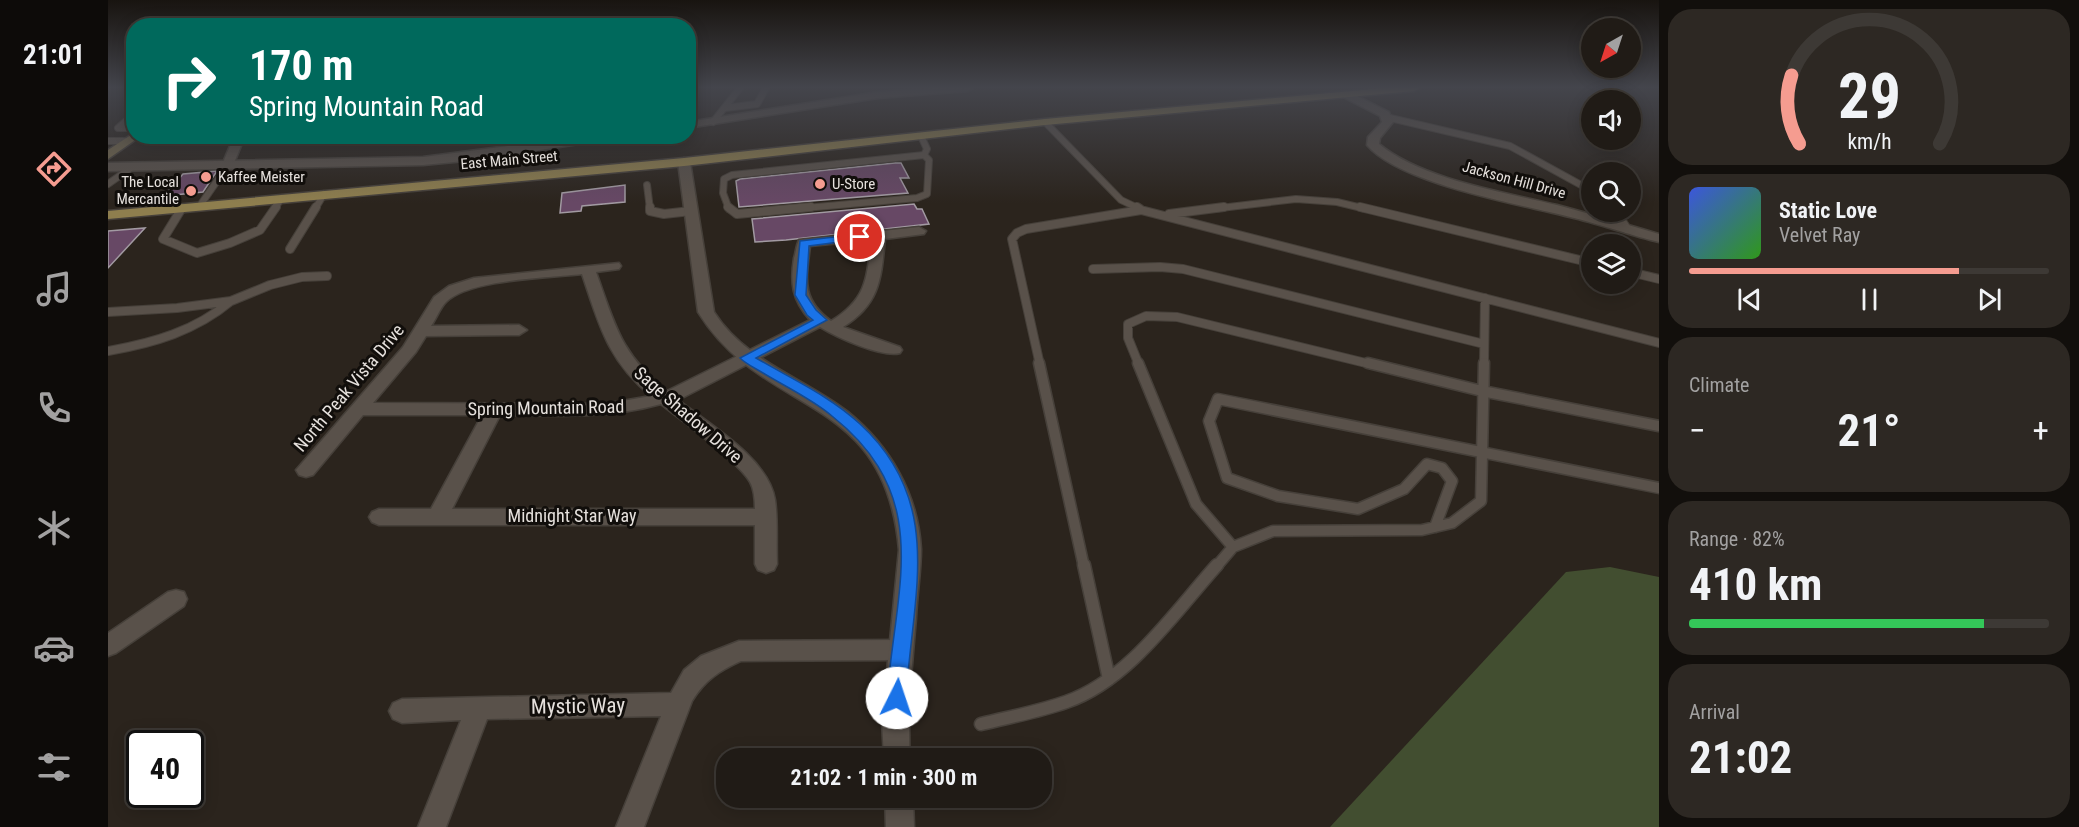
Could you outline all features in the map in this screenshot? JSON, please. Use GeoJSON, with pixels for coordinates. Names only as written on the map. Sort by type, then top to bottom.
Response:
{"type":"FeatureCollection","features":[{"type":"Feature","properties":{"kind":"main road","name":"East Main Street"},"geometry":{"type":"LineString","coordinates":[[108,215],[684,162],[1004,127]]}},
{"type":"Feature","properties":{"kind":"main road"},"geometry":{"type":"LineString","coordinates":[[108,155],[126,142]]}},
{"type":"Feature","properties":{"kind":"street","name":"Jackson Hill Drive"},"geometry":{"type":"LineString","coordinates":[[1384,127],[1374,137],[1373,145],[1379,153],[1425,172],[1486,192],[1659,238]]}},
{"type":"Feature","properties":{"kind":"street"},"geometry":{"type":"LineString","coordinates":[[228,165],[237,144]]}},
{"type":"Feature","properties":{"kind":"street"},"geometry":{"type":"LineString","coordinates":[[108,167],[423,161],[557,144]]}},
{"type":"Feature","properties":{"kind":"street"},"geometry":{"type":"LineString","coordinates":[[684,162],[706,312],[713,326],[727,342],[747,358],[834,410],[855,427],[870,443],[895,480],[904,503],[909,526],[910,550],[907,605],[900,650],[895,721],[896,748]]}},
{"type":"Feature","properties":{"kind":"street"},"geometry":{"type":"LineString","coordinates":[[894,350],[855,338],[826,324],[811,313],[801,295],[804,243],[919,231]]}},
{"type":"Feature","properties":{"kind":"street","name":"Spring Mountain Road"},"geometry":{"type":"LineString","coordinates":[[360,409],[605,410],[630,407],[664,398],[684,391],[747,358],[857,312],[871,291],[878,235]]}},
{"type":"Feature","properties":{"kind":"street","name":"North Peak Vista Drive"},"geometry":{"type":"LineString","coordinates":[[306,470],[400,363],[422,331],[439,300],[450,291],[464,285],[614,266]]}},
{"type":"Feature","properties":{"kind":"street","name":"Sage Shadow Drive"},"geometry":{"type":"LineString","coordinates":[[588,269],[613,341],[635,371],[664,398],[752,470],[763,488],[766,517],[766,564]]}},
{"type":"Feature","properties":{"kind":"street"},"geometry":{"type":"LineString","coordinates":[[422,331],[519,330]]}},
{"type":"Feature","properties":{"kind":"street"},"geometry":{"type":"LineString","coordinates":[[438,516],[494,410]]}},
{"type":"Feature","properties":{"kind":"street","name":"Midnight Star Way"},"geometry":{"type":"LineString","coordinates":[[379,517],[766,517]]}},
{"type":"Feature","properties":{"kind":"street"},"geometry":{"type":"LineString","coordinates":[[108,646],[176,599]]}},
{"type":"Feature","properties":{"kind":"street"},"geometry":{"type":"LineString","coordinates":[[630,827],[678,704],[693,678],[710,664],[730,653],[748,651],[900,650]]}},
{"type":"Feature","properties":{"kind":"street","name":"Mystic Way"},"geometry":{"type":"LineString","coordinates":[[402,711],[678,704]]}},
{"type":"Feature","properties":{"kind":"street"},"geometry":{"type":"LineString","coordinates":[[432,827],[479,708]]}},
{"type":"Feature","properties":{"kind":"street"},"geometry":{"type":"LineString","coordinates":[[899,808],[900,827]]}},
{"type":"Feature","properties":{"kind":"lane"},"geometry":{"type":"LineString","coordinates":[[1049,127],[1121,200],[1142,210],[1659,343]]}},
{"type":"Feature","properties":{"kind":"lane"},"geometry":{"type":"LineString","coordinates":[[1427,127],[1510,146],[1581,185]]}},
{"type":"Feature","properties":{"kind":"lane"},"geometry":{"type":"LineString","coordinates":[[108,130],[126,128]]}},
{"type":"Feature","properties":{"kind":"lane"},"geometry":{"type":"LineString","coordinates":[[921,136],[927,148],[924,154]]}},
{"type":"Feature","properties":{"kind":"lane"},"geometry":{"type":"LineString","coordinates":[[108,141],[126,139]]}},
{"type":"Feature","properties":{"kind":"lane"},"geometry":{"type":"LineString","coordinates":[[924,154],[929,160],[928,190],[927,194],[917,198],[737,214],[729,210],[723,194],[724,179],[732,175],[924,154]]}},
{"type":"Feature","properties":{"kind":"lane"},"geometry":{"type":"LineString","coordinates":[[198,207],[228,165]]}},
{"type":"Feature","properties":{"kind":"lane"},"geometry":{"type":"LineString","coordinates":[[108,184],[132,167]]}},
{"type":"Feature","properties":{"kind":"lane"},"geometry":{"type":"LineString","coordinates":[[647,185],[650,211],[664,214],[691,211]]}},
{"type":"Feature","properties":{"kind":"lane"},"geometry":{"type":"LineString","coordinates":[[290,249],[324,194]]}},
{"type":"Feature","properties":{"kind":"lane"},"geometry":{"type":"LineString","coordinates":[[182,208],[164,240],[197,253],[230,243],[260,230],[282,198]]}},
{"type":"Feature","properties":{"kind":"lane"},"geometry":{"type":"LineString","coordinates":[[1158,214],[1304,198],[1337,202],[1581,259]]}},
{"type":"Feature","properties":{"kind":"lane"},"geometry":{"type":"LineString","coordinates":[[1109,679],[1012,239],[1017,233],[1026,229],[1142,210]]}},
{"type":"Feature","properties":{"kind":"lane"},"geometry":{"type":"LineString","coordinates":[[1622,222],[1627,229]]}},
{"type":"Feature","properties":{"kind":"lane"},"geometry":{"type":"LineString","coordinates":[[1093,269],[1160,267],[1183,269],[1484,344]]}},
{"type":"Feature","properties":{"kind":"lane"},"geometry":{"type":"LineString","coordinates":[[1641,275],[1659,279]]}},
{"type":"Feature","properties":{"kind":"lane"},"geometry":{"type":"LineString","coordinates":[[108,312],[177,308],[231,301],[270,285],[302,277],[327,276]]}},
{"type":"Feature","properties":{"kind":"lane"},"geometry":{"type":"LineString","coordinates":[[981,724],[1067,702],[1109,679],[1131,662],[1233,547],[1273,531],[1422,530],[1452,524],[1481,501],[1485,298]]}},
{"type":"Feature","properties":{"kind":"lane"},"geometry":{"type":"LineString","coordinates":[[108,351],[183,333],[216,315],[231,301]]}},
{"type":"Feature","properties":{"kind":"lane"},"geometry":{"type":"LineString","coordinates":[[1233,547],[1196,504],[1128,338],[1128,324],[1146,316],[1177,317],[1482,392],[1659,426]]}},
{"type":"Feature","properties":{"kind":"lane"},"geometry":{"type":"LineString","coordinates":[[1435,527],[1452,481],[1442,468],[1427,464],[1404,489],[1358,509],[1278,496],[1227,478],[1209,421],[1218,399],[1659,488]]}},
{"type":"Feature","properties":{"kind":"green space"},"geometry":{"type":"Polygon","coordinates":[[[1610,567],[1659,577],[1659,827],[1330,827],[1566,572],[1610,567]]]}},
{"type":"Feature","properties":{"kind":"building","name":"U-Store"},"geometry":{"type":"Polygon","coordinates":[[[901,163],[909,178],[900,178],[908,193],[739,207],[736,181],[740,179],[901,163]]]}},
{"type":"Feature","properties":{"kind":"building"},"geometry":{"type":"Polygon","coordinates":[[[217,171],[203,192],[164,196],[183,174],[217,171]]]}},
{"type":"Feature","properties":{"kind":"building"},"geometry":{"type":"Polygon","coordinates":[[[625,185],[625,202],[582,206],[581,211],[560,213],[562,193],[625,185]]]}},
{"type":"Feature","properties":{"kind":"building"},"geometry":{"type":"Polygon","coordinates":[[[914,204],[917,209],[922,209],[929,224],[755,242],[752,219],[914,204]]]}},
{"type":"Feature","properties":{"kind":"building"},"geometry":{"type":"Polygon","coordinates":[[[145,228],[108,268],[108,231],[145,228]]]}},
{"type":"Feature","properties":{"kind":"place","name":"Kaffee Meister"},"geometry":{"type":"Point","coordinates":[206,177]}},
{"type":"Feature","properties":{"kind":"place","name":"U-Store"},"geometry":{"type":"Point","coordinates":[820,184]}},
{"type":"Feature","properties":{"kind":"place","name":"The Local Mercantile"},"geometry":{"type":"Point","coordinates":[191,191]}},
{"type":"Feature","properties":{"kind":"route"},"geometry":{"type":"LineString","coordinates":[[860,237],[804,243],[801,295],[811,313],[821,320],[747,358],[834,410],[855,427],[884,461],[895,480],[904,503],[909,526],[910,550],[907,605],[900,650],[897,698]]}}]}
